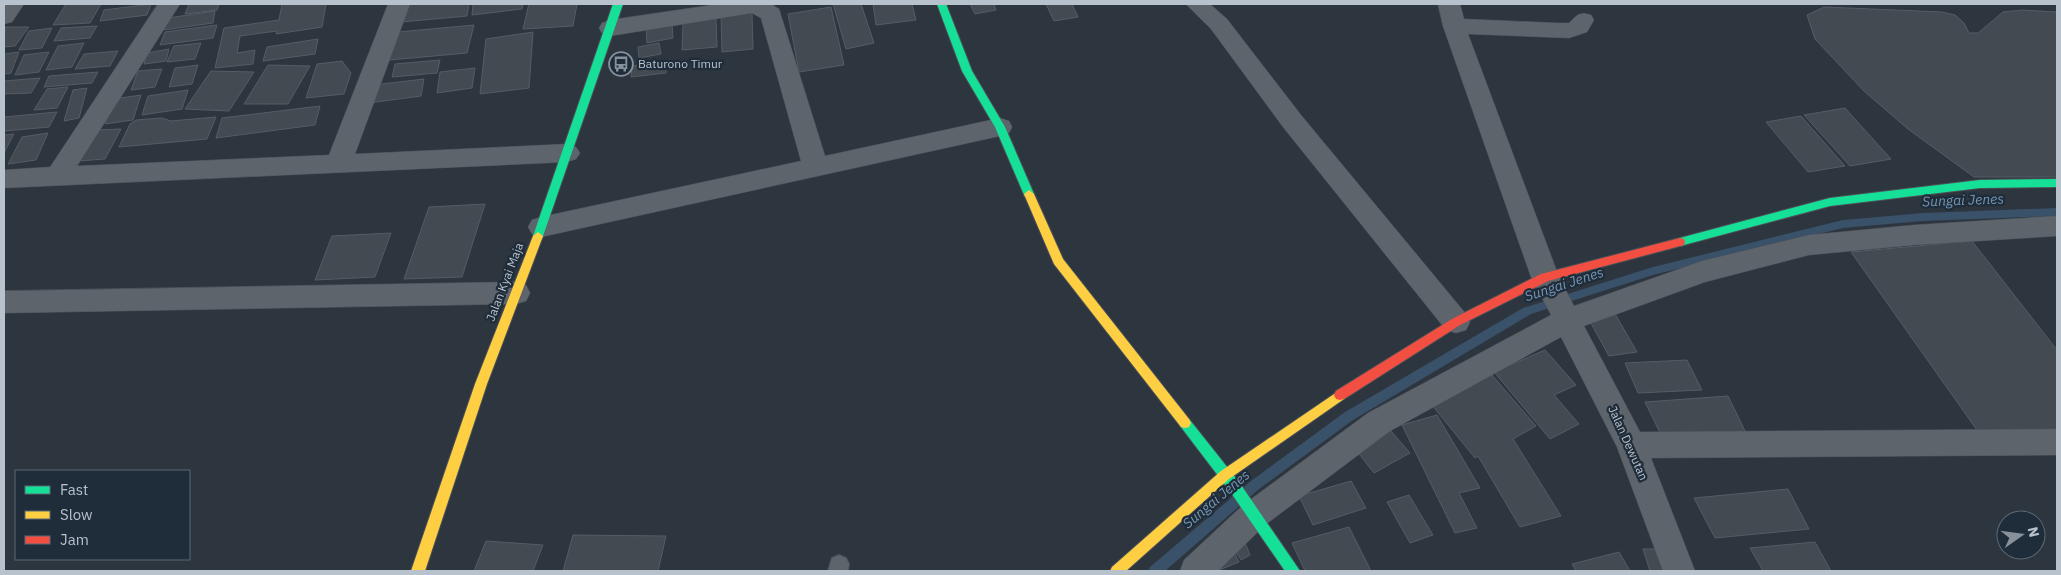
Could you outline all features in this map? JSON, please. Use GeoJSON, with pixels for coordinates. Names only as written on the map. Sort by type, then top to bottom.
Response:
{"type":"FeatureCollection","features":[{"type":"Feature","properties":{"kind":"street"},"geometry":{"type":"LineString","coordinates":[[4,16],[13,4]]}},
{"type":"Feature","properties":{"kind":"street"},"geometry":{"type":"LineString","coordinates":[[58,175],[168,4]]}},
{"type":"Feature","properties":{"kind":"street"},"geometry":{"type":"LineString","coordinates":[[338,162],[399,4]]}},
{"type":"Feature","properties":{"kind":"street","name":"Jalan Kyai Maja"},"geometry":{"type":"LineString","coordinates":[[418,571],[480,384],[541,227],[618,4]]}},
{"type":"Feature","properties":{"kind":"street"},"geometry":{"type":"LineString","coordinates":[[941,4],[967,71],[1000,127],[1058,261],[1234,486],[1293,571]]}},
{"type":"Feature","properties":{"kind":"street"},"geometry":{"type":"LineString","coordinates":[[1198,4],[1219,24],[1292,121],[1456,322]]}},
{"type":"Feature","properties":{"kind":"street"},"geometry":{"type":"LineString","coordinates":[[610,28],[752,6],[763,9],[771,14],[816,168]]}},
{"type":"Feature","properties":{"kind":"street"},"geometry":{"type":"LineString","coordinates":[[1451,15],[1558,31],[1574,30],[1582,24],[1583,20]]}},
{"type":"Feature","properties":{"kind":"street","name":"Jalan Dewutan"},"geometry":{"type":"LineString","coordinates":[[1451,15],[1547,282],[1631,445],[1680,571]]}},
{"type":"Feature","properties":{"kind":"street"},"geometry":{"type":"LineString","coordinates":[[541,227],[1000,127]]}},
{"type":"Feature","properties":{"kind":"street"},"geometry":{"type":"LineString","coordinates":[[4,179],[338,162],[567,153]]}},
{"type":"Feature","properties":{"kind":"street"},"geometry":{"type":"LineString","coordinates":[[1117,571],[1225,475],[1354,385],[1456,322],[1547,282],[1830,202],[1980,184],[2006,182],[2057,183]]}},
{"type":"Feature","properties":{"kind":"street"},"geometry":{"type":"LineString","coordinates":[[1196,571],[1251,511],[1379,422],[1565,317],[1702,272],[1809,245],[1914,235],[2057,226]]}},
{"type":"Feature","properties":{"kind":"street"},"geometry":{"type":"LineString","coordinates":[[4,302],[516,293]]}},
{"type":"Feature","properties":{"kind":"street"},"geometry":{"type":"LineString","coordinates":[[1631,445],[2057,442]]}},
{"type":"Feature","properties":{"kind":"building"},"geometry":{"type":"Polygon","coordinates":[[[66,4],[101,4],[90,23],[53,25],[66,4]]]}},
{"type":"Feature","properties":{"kind":"building"},"geometry":{"type":"Polygon","coordinates":[[[151,4],[147,15],[100,21],[104,10],[151,4]]]}},
{"type":"Feature","properties":{"kind":"building"},"geometry":{"type":"Polygon","coordinates":[[[189,4],[219,4],[217,10],[185,14],[189,4]]]}},
{"type":"Feature","properties":{"kind":"building"},"geometry":{"type":"Polygon","coordinates":[[[282,4],[326,4],[322,27],[276,34],[277,31],[240,36],[237,53],[255,50],[253,64],[215,68],[224,28],[279,20],[282,4]]]}},
{"type":"Feature","properties":{"kind":"building"},"geometry":{"type":"Polygon","coordinates":[[[406,4],[469,4],[467,16],[401,22],[406,4]]]}},
{"type":"Feature","properties":{"kind":"building"},"geometry":{"type":"Polygon","coordinates":[[[473,4],[523,4],[522,9],[472,15],[473,4]]]}},
{"type":"Feature","properties":{"kind":"building"},"geometry":{"type":"Polygon","coordinates":[[[529,4],[577,4],[573,26],[523,29],[529,4]]]}},
{"type":"Feature","properties":{"kind":"building"},"geometry":{"type":"Polygon","coordinates":[[[833,4],[861,4],[874,43],[846,49],[833,4]]]}},
{"type":"Feature","properties":{"kind":"building"},"geometry":{"type":"Polygon","coordinates":[[[873,4],[912,4],[916,20],[876,25],[873,4]]]}},
{"type":"Feature","properties":{"kind":"building"},"geometry":{"type":"Polygon","coordinates":[[[970,4],[994,4],[996,10],[975,14],[970,4]]]}},
{"type":"Feature","properties":{"kind":"building"},"geometry":{"type":"Polygon","coordinates":[[[1046,4],[1072,4],[1078,17],[1054,21],[1046,4]]]}},
{"type":"Feature","properties":{"kind":"building"},"geometry":{"type":"Polygon","coordinates":[[[831,7],[844,65],[799,72],[788,14],[831,7]]]}},
{"type":"Feature","properties":{"kind":"building"},"geometry":{"type":"Polygon","coordinates":[[[1824,7],[1942,12],[1955,15],[1964,23],[1969,33],[1978,33],[2003,12],[2022,10],[2057,12],[2057,177],[1974,177],[1908,129],[1864,91],[1815,39],[1807,15],[1824,7]]]}},
{"type":"Feature","properties":{"kind":"building"},"geometry":{"type":"Polygon","coordinates":[[[215,11],[213,23],[164,30],[168,18],[215,11]]]}},
{"type":"Feature","properties":{"kind":"building"},"geometry":{"type":"Polygon","coordinates":[[[752,13],[753,49],[722,52],[721,16],[752,13]]]}},
{"type":"Feature","properties":{"kind":"building"},"geometry":{"type":"Polygon","coordinates":[[[716,19],[717,47],[682,50],[683,23],[716,19]]]}},
{"type":"Feature","properties":{"kind":"building"},"geometry":{"type":"Polygon","coordinates":[[[672,23],[673,38],[647,43],[646,27],[672,23]]]}},
{"type":"Feature","properties":{"kind":"building"},"geometry":{"type":"Polygon","coordinates":[[[217,25],[213,38],[160,45],[165,32],[217,25]]]}},
{"type":"Feature","properties":{"kind":"building"},"geometry":{"type":"Polygon","coordinates":[[[474,25],[467,53],[389,60],[398,32],[474,25]]]}},
{"type":"Feature","properties":{"kind":"building"},"geometry":{"type":"Polygon","coordinates":[[[97,26],[90,38],[54,41],[61,28],[97,26]]]}},
{"type":"Feature","properties":{"kind":"building"},"geometry":{"type":"Polygon","coordinates":[[[5,27],[29,27],[15,46],[4,47],[5,27]]]}},
{"type":"Feature","properties":{"kind":"building"},"geometry":{"type":"Polygon","coordinates":[[[52,28],[42,48],[19,50],[29,31],[52,28]]]}},
{"type":"Feature","properties":{"kind":"building"},"geometry":{"type":"Polygon","coordinates":[[[533,32],[529,88],[480,94],[486,39],[533,32]]]}},
{"type":"Feature","properties":{"kind":"building"},"geometry":{"type":"Polygon","coordinates":[[[318,39],[315,54],[263,61],[267,47],[318,39]]]}},
{"type":"Feature","properties":{"kind":"building"},"geometry":{"type":"Polygon","coordinates":[[[84,43],[72,67],[46,70],[58,46],[84,43]]]}},
{"type":"Feature","properties":{"kind":"building"},"geometry":{"type":"Polygon","coordinates":[[[201,43],[195,59],[167,62],[174,46],[201,43]]]}},
{"type":"Feature","properties":{"kind":"building"},"geometry":{"type":"Polygon","coordinates":[[[659,43],[661,54],[639,58],[638,47],[659,43]]]}},
{"type":"Feature","properties":{"kind":"building"},"geometry":{"type":"Polygon","coordinates":[[[169,49],[166,61],[144,64],[147,53],[169,49]]]}},
{"type":"Feature","properties":{"kind":"building"},"geometry":{"type":"Polygon","coordinates":[[[118,51],[110,66],[75,69],[84,54],[118,51]]]}},
{"type":"Feature","properties":{"kind":"building"},"geometry":{"type":"Polygon","coordinates":[[[19,52],[11,73],[4,74],[4,54],[19,52]]]}},
{"type":"Feature","properties":{"kind":"building"},"geometry":{"type":"Polygon","coordinates":[[[49,52],[39,72],[15,75],[24,55],[49,52]]]}},
{"type":"Feature","properties":{"kind":"building"},"geometry":{"type":"Polygon","coordinates":[[[440,60],[437,73],[392,77],[395,64],[440,60]]]}},
{"type":"Feature","properties":{"kind":"building"},"geometry":{"type":"Polygon","coordinates":[[[342,61],[351,73],[344,94],[306,98],[317,64],[342,61]]]}},
{"type":"Feature","properties":{"kind":"building"},"geometry":{"type":"Polygon","coordinates":[[[666,63],[666,73],[631,77],[632,66],[666,63]]]}},
{"type":"Feature","properties":{"kind":"building"},"geometry":{"type":"Polygon","coordinates":[[[198,65],[192,84],[169,87],[175,68],[198,65]]]}},
{"type":"Feature","properties":{"kind":"building"},"geometry":{"type":"Polygon","coordinates":[[[268,65],[310,66],[288,104],[244,104],[268,65]]]}},
{"type":"Feature","properties":{"kind":"building"},"geometry":{"type":"Polygon","coordinates":[[[475,68],[472,88],[437,93],[440,72],[475,68]]]}},
{"type":"Feature","properties":{"kind":"building"},"geometry":{"type":"Polygon","coordinates":[[[162,69],[155,87],[131,90],[138,71],[162,69]]]}},
{"type":"Feature","properties":{"kind":"building"},"geometry":{"type":"Polygon","coordinates":[[[211,71],[254,72],[229,111],[185,109],[211,71]]]}},
{"type":"Feature","properties":{"kind":"building"},"geometry":{"type":"Polygon","coordinates":[[[98,72],[92,83],[44,87],[49,76],[98,72]]]}},
{"type":"Feature","properties":{"kind":"building"},"geometry":{"type":"Polygon","coordinates":[[[40,78],[31,93],[4,94],[4,81],[40,78]]]}},
{"type":"Feature","properties":{"kind":"building"},"geometry":{"type":"Polygon","coordinates":[[[424,79],[421,96],[369,103],[373,85],[424,79]]]}},
{"type":"Feature","properties":{"kind":"building"},"geometry":{"type":"Polygon","coordinates":[[[68,87],[57,108],[34,110],[47,89],[68,87]]]}},
{"type":"Feature","properties":{"kind":"building"},"geometry":{"type":"Polygon","coordinates":[[[87,88],[79,118],[64,121],[73,90],[87,88]]]}},
{"type":"Feature","properties":{"kind":"building"},"geometry":{"type":"Polygon","coordinates":[[[188,90],[182,109],[142,115],[148,96],[188,90]]]}},
{"type":"Feature","properties":{"kind":"building"},"geometry":{"type":"Polygon","coordinates":[[[141,95],[133,120],[105,124],[114,99],[141,95]]]}},
{"type":"Feature","properties":{"kind":"building"},"geometry":{"type":"Polygon","coordinates":[[[320,106],[315,125],[216,138],[222,118],[320,106]]]}},
{"type":"Feature","properties":{"kind":"building"},"geometry":{"type":"Polygon","coordinates":[[[1845,108],[1891,159],[1850,166],[1804,115],[1845,108]]]}},
{"type":"Feature","properties":{"kind":"building"},"geometry":{"type":"Polygon","coordinates":[[[57,112],[49,127],[4,131],[4,117],[57,112]]]}},
{"type":"Feature","properties":{"kind":"building"},"geometry":{"type":"Polygon","coordinates":[[[1801,116],[1845,166],[1808,172],[1766,122],[1801,116]]]}},
{"type":"Feature","properties":{"kind":"building"},"geometry":{"type":"Polygon","coordinates":[[[216,117],[207,139],[119,147],[130,124],[136,120],[162,118],[171,121],[216,117]]]}},
{"type":"Feature","properties":{"kind":"building"},"geometry":{"type":"Polygon","coordinates":[[[121,129],[105,159],[79,161],[96,130],[121,129]]]}},
{"type":"Feature","properties":{"kind":"building"},"geometry":{"type":"Polygon","coordinates":[[[48,133],[36,160],[8,164],[22,137],[48,133]]]}},
{"type":"Feature","properties":{"kind":"building"},"geometry":{"type":"Polygon","coordinates":[[[14,134],[4,153],[4,135],[14,134]]]}},
{"type":"Feature","properties":{"kind":"building"},"geometry":{"type":"Polygon","coordinates":[[[485,204],[462,277],[404,279],[429,207],[485,204]]]}},
{"type":"Feature","properties":{"kind":"building"},"geometry":{"type":"Polygon","coordinates":[[[391,233],[375,277],[315,280],[332,236],[391,233]]]}},
{"type":"Feature","properties":{"kind":"building"},"geometry":{"type":"Polygon","coordinates":[[[1972,241],[2057,350],[2057,433],[1984,440],[1851,252],[1972,241]]]}},
{"type":"Feature","properties":{"kind":"building"},"geometry":{"type":"Polygon","coordinates":[[[1614,312],[1637,352],[1609,356],[1587,316],[1614,312]]]}},
{"type":"Feature","properties":{"kind":"building"},"geometry":{"type":"Polygon","coordinates":[[[1545,350],[1576,385],[1554,395],[1579,424],[1550,439],[1494,372],[1545,350]]]}},
{"type":"Feature","properties":{"kind":"building"},"geometry":{"type":"Polygon","coordinates":[[[1687,360],[1702,390],[1638,393],[1625,363],[1687,360]]]}},
{"type":"Feature","properties":{"kind":"building"},"geometry":{"type":"Polygon","coordinates":[[[1492,375],[1536,426],[1513,439],[1561,516],[1520,527],[1478,456],[1475,458],[1431,404],[1492,375]]]}},
{"type":"Feature","properties":{"kind":"building"},"geometry":{"type":"Polygon","coordinates":[[[1728,396],[1746,433],[1663,439],[1645,402],[1728,396]]]}},
{"type":"Feature","properties":{"kind":"building"},"geometry":{"type":"Polygon","coordinates":[[[1437,415],[1480,488],[1459,493],[1477,528],[1455,533],[1402,425],[1437,415]]]}},
{"type":"Feature","properties":{"kind":"building"},"geometry":{"type":"Polygon","coordinates":[[[1391,431],[1410,453],[1374,473],[1356,450],[1391,431]]]}},
{"type":"Feature","properties":{"kind":"building"},"geometry":{"type":"Polygon","coordinates":[[[1351,481],[1366,508],[1313,525],[1299,496],[1351,481]]]}},
{"type":"Feature","properties":{"kind":"building"},"geometry":{"type":"Polygon","coordinates":[[[1788,489],[1809,529],[1715,538],[1694,498],[1788,489]]]}},
{"type":"Feature","properties":{"kind":"building"},"geometry":{"type":"Polygon","coordinates":[[[1409,495],[1433,535],[1410,543],[1387,502],[1409,495]]]}},
{"type":"Feature","properties":{"kind":"building"},"geometry":{"type":"Polygon","coordinates":[[[1349,527],[1371,571],[1305,571],[1292,543],[1349,527]]]}},
{"type":"Feature","properties":{"kind":"building"},"geometry":{"type":"Polygon","coordinates":[[[573,535],[666,536],[658,571],[563,571],[573,535]]]}},
{"type":"Feature","properties":{"kind":"building"},"geometry":{"type":"Polygon","coordinates":[[[1244,540],[1250,555],[1241,560],[1233,547],[1244,540]]]}},
{"type":"Feature","properties":{"kind":"building"},"geometry":{"type":"Polygon","coordinates":[[[486,541],[543,545],[533,571],[474,571],[486,541]]]}},
{"type":"Feature","properties":{"kind":"building"},"geometry":{"type":"Polygon","coordinates":[[[1815,542],[1831,571],[1763,571],[1750,548],[1815,542]]]}},
{"type":"Feature","properties":{"kind":"building"},"geometry":{"type":"Polygon","coordinates":[[[1643,549],[1665,549],[1672,571],[1650,571],[1643,549]]]}},
{"type":"Feature","properties":{"kind":"building"},"geometry":{"type":"Polygon","coordinates":[[[1233,550],[1239,562],[1217,571],[1233,550]]]}},
{"type":"Feature","properties":{"kind":"building"},"geometry":{"type":"Polygon","coordinates":[[[1619,552],[1630,571],[1576,571],[1572,564],[1619,552]]]}},
{"type":"Feature","properties":{"kind":"waterway","name":"Sungai Jenes"},"geometry":{"type":"LineString","coordinates":[[1155,571],[1255,485],[1349,416],[1527,311],[1653,271],[1843,224],[1923,217],[2057,212]]}},
{"type":"Feature","properties":{"kind":"traffic: fast"},"geometry":{"type":"LineString","coordinates":[[538,236],[618,4]]}},
{"type":"Feature","properties":{"kind":"traffic: fast"},"geometry":{"type":"LineString","coordinates":[[941,4],[967,71],[1000,127],[1029,194]]}},
{"type":"Feature","properties":{"kind":"traffic: fast"},"geometry":{"type":"LineString","coordinates":[[1680,242],[1830,202],[1980,184],[2057,183]]}},
{"type":"Feature","properties":{"kind":"traffic: fast"},"geometry":{"type":"LineString","coordinates":[[1185,423],[1234,486],[1293,571]]}},
{"type":"Feature","properties":{"kind":"traffic: slow"},"geometry":{"type":"LineString","coordinates":[[1029,194],[1058,261],[1185,423]]}},
{"type":"Feature","properties":{"kind":"traffic: slow"},"geometry":{"type":"LineString","coordinates":[[418,571],[481,384],[538,236]]}},
{"type":"Feature","properties":{"kind":"traffic: slow"},"geometry":{"type":"LineString","coordinates":[[1117,571],[1225,475],[1340,395]]}},
{"type":"Feature","properties":{"kind":"traffic: jam"},"geometry":{"type":"LineString","coordinates":[[1340,395],[1456,322],[1545,277],[1680,242]]}},
{"type":"Feature","properties":{"kind":"place","name":"Baturono Timur"},"geometry":{"type":"Point","coordinates":[621,64]}}]}
